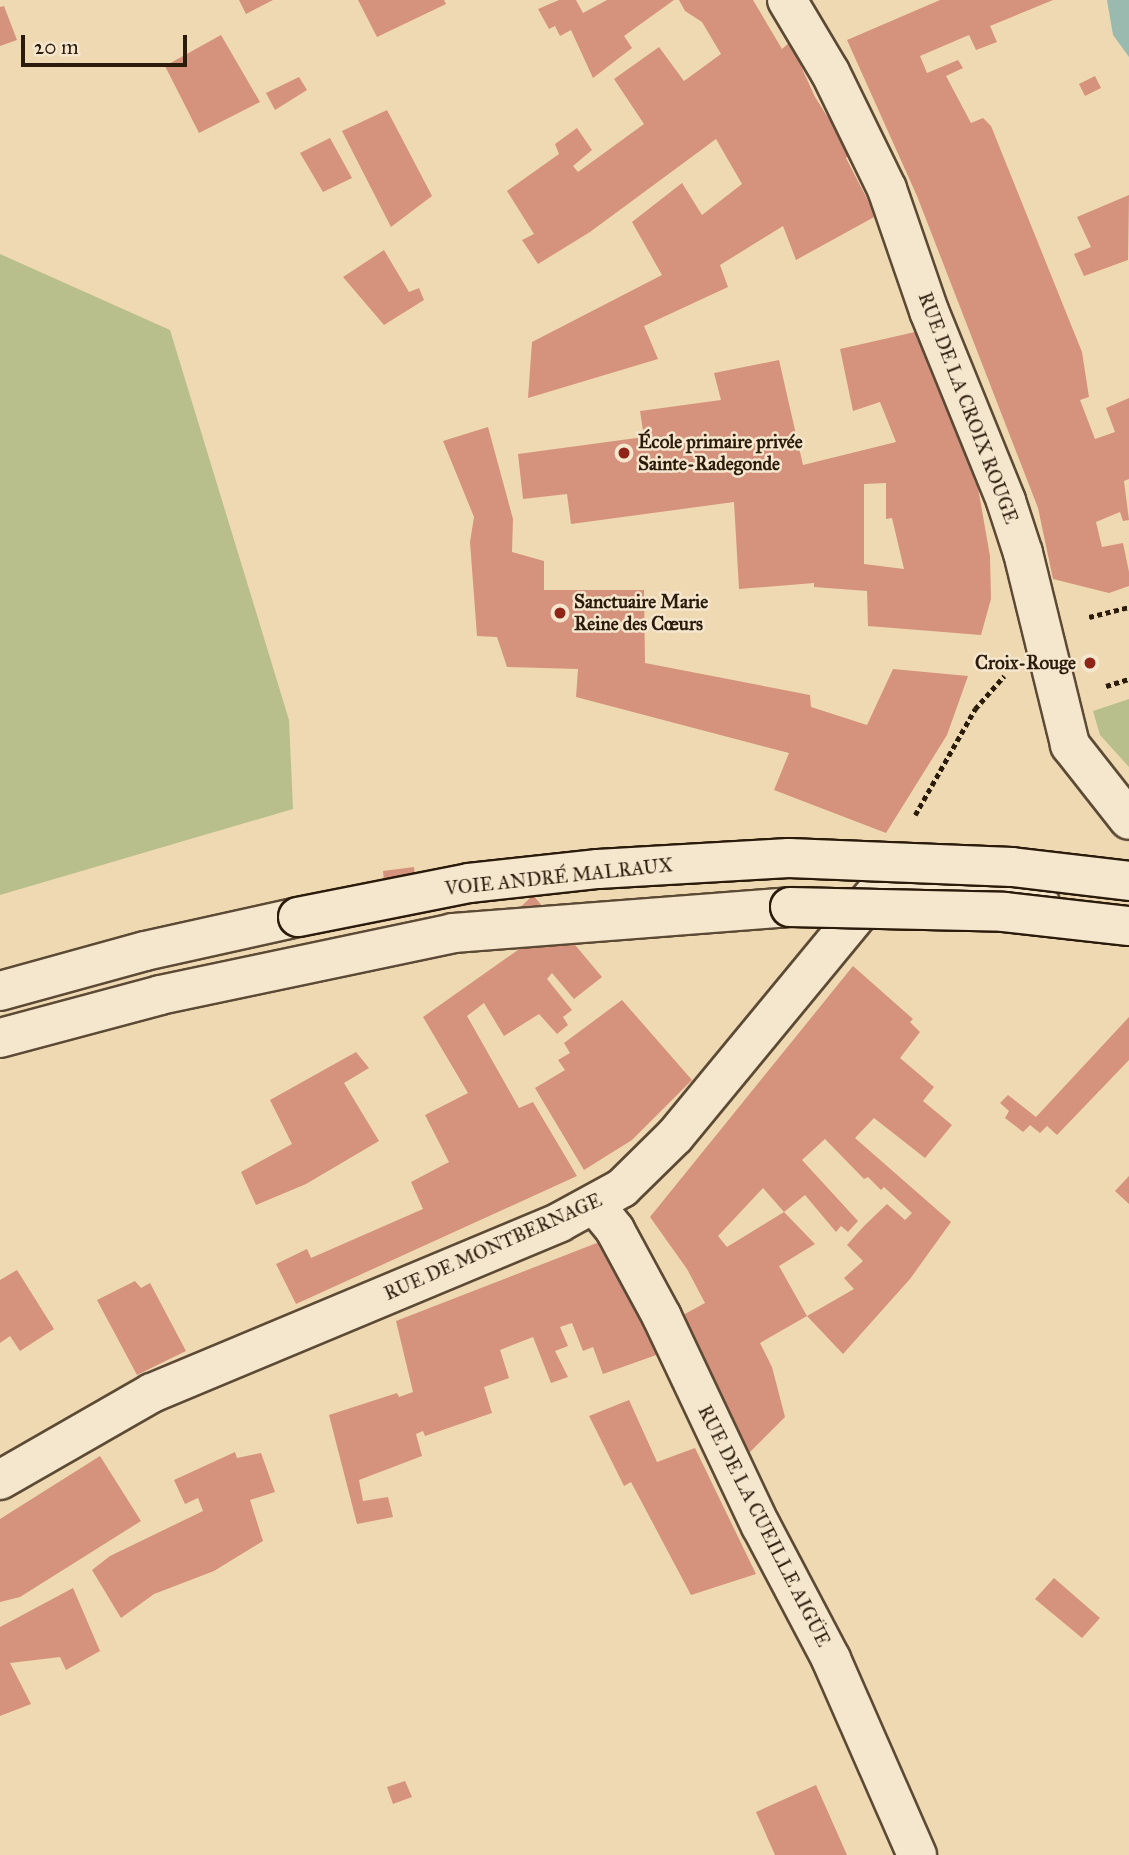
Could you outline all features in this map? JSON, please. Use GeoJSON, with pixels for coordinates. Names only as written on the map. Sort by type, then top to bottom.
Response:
{"type":"FeatureCollection","features":[{"type":"Feature","properties":{"kind":"street","name":"RUE DE LA CROIX ROUGE"},"geometry":{"type":"LineString","coordinates":[[787,0],[830,72],[887,189],[929,311],[1010,513],[1070,745],[1129,820]]}},
{"type":"Feature","properties":{"kind":"street","name":"VOIE ANDRÉ MALRAUX"},"geometry":{"type":"LineString","coordinates":[[0,991],[145,951],[298,917],[469,883],[598,869],[789,858],[1013,867],[1129,881]]}},
{"type":"Feature","properties":{"kind":"street"},"geometry":{"type":"LineString","coordinates":[[892,873],[1129,915]]}},
{"type":"Feature","properties":{"kind":"street","name":"RUE DE MONTBERNAGE"},"geometry":{"type":"LineString","coordinates":[[0,1480],[152,1393],[595,1205],[622,1188],[675,1136],[892,873]]}},
{"type":"Feature","properties":{"kind":"street"},"geometry":{"type":"LineString","coordinates":[[0,1038],[307,962],[453,933],[790,907],[1004,912],[1129,926]]}},
{"type":"Feature","properties":{"kind":"street","name":"RUE DE LA CUEILLE AIGÜE"},"geometry":{"type":"LineString","coordinates":[[595,1205],[631,1258],[662,1317],[761,1526],[831,1659],[917,1855]]}},
{"type":"Feature","properties":{"kind":"path"},"geometry":{"type":"LineString","coordinates":[[892,873],[904,833],[975,709],[1040,628]]}},
{"type":"Feature","properties":{"kind":"green space"},"geometry":{"type":"Polygon","coordinates":[[[0,254],[170,330],[289,720],[293,809],[0,895],[0,254]]]}},
{"type":"Feature","properties":{"kind":"green space"},"geometry":{"type":"Polygon","coordinates":[[[1129,699],[1129,767],[1100,735],[1093,711],[1129,699]]]}},
{"type":"Feature","properties":{"kind":"water"},"geometry":{"type":"Polygon","coordinates":[[[1107,0],[1129,0],[1129,57],[1113,35],[1107,0]]]}},
{"type":"Feature","properties":{"kind":"building"},"geometry":{"type":"Polygon","coordinates":[[[239,0],[273,0],[246,14],[239,0]]]}},
{"type":"Feature","properties":{"kind":"building"},"geometry":{"type":"Polygon","coordinates":[[[358,0],[444,0],[446,4],[377,37],[358,0]]]}},
{"type":"Feature","properties":{"kind":"building"},"geometry":{"type":"Polygon","coordinates":[[[559,0],[576,0],[583,13],[607,0],[674,0],[624,36],[632,48],[593,78],[571,30],[560,36],[555,26],[549,29],[538,9],[559,0]]]}},
{"type":"Feature","properties":{"kind":"building"},"geometry":{"type":"Polygon","coordinates":[[[679,0],[753,0],[782,49],[790,42],[815,97],[851,154],[846,158],[876,216],[796,260],[783,226],[720,265],[728,287],[644,326],[658,359],[528,398],[532,342],[662,275],[632,222],[682,183],[702,215],[742,184],[716,139],[590,232],[538,264],[522,240],[534,234],[507,191],[559,154],[555,144],[577,128],[592,150],[573,166],[578,172],[644,124],[614,79],[659,47],[684,81],[721,54],[702,22],[685,11],[679,0]]]}},
{"type":"Feature","properties":{"kind":"building"},"geometry":{"type":"Polygon","coordinates":[[[940,0],[1053,0],[990,26],[997,42],[976,50],[969,35],[920,56],[927,73],[958,60],[963,68],[946,76],[971,123],[983,118],[991,126],[1082,352],[1089,397],[1080,400],[1095,439],[1115,432],[1106,408],[1129,398],[1129,479],[1124,481],[1129,520],[1123,521],[1120,512],[1096,522],[1102,547],[1123,543],[1129,572],[1129,586],[1109,593],[1053,579],[1038,508],[917,196],[847,40],[940,0]]]}},
{"type":"Feature","properties":{"kind":"building"},"geometry":{"type":"Polygon","coordinates":[[[4,6],[17,40],[0,46],[0,7],[4,6]]]}},
{"type":"Feature","properties":{"kind":"building"},"geometry":{"type":"Polygon","coordinates":[[[221,35],[260,102],[199,133],[165,66],[221,35]]]}},
{"type":"Feature","properties":{"kind":"building"},"geometry":{"type":"Polygon","coordinates":[[[1095,76],[1101,88],[1085,96],[1079,84],[1095,76]]]}},
{"type":"Feature","properties":{"kind":"building"},"geometry":{"type":"Polygon","coordinates":[[[299,77],[307,90],[275,110],[266,93],[299,77]]]}},
{"type":"Feature","properties":{"kind":"building"},"geometry":{"type":"Polygon","coordinates":[[[387,110],[432,196],[391,227],[342,131],[387,110]]]}},
{"type":"Feature","properties":{"kind":"building"},"geometry":{"type":"Polygon","coordinates":[[[330,138],[352,178],[323,192],[300,153],[330,138]]]}},
{"type":"Feature","properties":{"kind":"building"},"geometry":{"type":"Polygon","coordinates":[[[1129,195],[1128,260],[1084,276],[1074,254],[1091,247],[1077,217],[1129,195]]]}},
{"type":"Feature","properties":{"kind":"building"},"geometry":{"type":"Polygon","coordinates":[[[384,250],[409,292],[419,288],[424,300],[384,325],[343,277],[384,250]]]}},
{"type":"Feature","properties":{"kind":"building"},"geometry":{"type":"Polygon","coordinates":[[[915,332],[977,482],[990,556],[991,599],[981,635],[868,626],[867,591],[814,587],[814,583],[739,589],[734,502],[571,524],[567,494],[523,499],[518,454],[644,437],[640,411],[721,400],[714,373],[779,360],[803,465],[896,442],[880,402],[853,411],[840,349],[915,332]],[[886,483],[864,484],[864,564],[904,569],[892,518],[886,519],[886,483]]]}},
{"type":"Feature","properties":{"kind":"building"},"geometry":{"type":"Polygon","coordinates":[[[488,427],[513,519],[512,552],[544,561],[544,590],[644,590],[645,663],[810,695],[811,707],[867,725],[893,669],[968,676],[947,735],[886,833],[774,790],[789,753],[576,697],[578,669],[507,667],[497,637],[477,636],[470,542],[474,517],[443,441],[488,427]]]}},
{"type":"Feature","properties":{"kind":"building"},"geometry":{"type":"Polygon","coordinates":[[[414,867],[417,897],[386,901],[383,871],[414,867]]]}},
{"type":"Feature","properties":{"kind":"building"},"geometry":{"type":"Polygon","coordinates":[[[533,895],[602,977],[574,999],[552,973],[547,979],[572,1010],[563,1017],[568,1025],[557,1034],[539,1014],[504,1036],[484,1003],[467,1016],[519,1108],[533,1102],[577,1176],[296,1304],[276,1264],[307,1249],[311,1258],[423,1209],[411,1182],[449,1162],[425,1115],[468,1093],[423,1017],[525,945],[503,924],[533,895]]]}},
{"type":"Feature","properties":{"kind":"building"},"geometry":{"type":"Polygon","coordinates":[[[853,966],[913,1019],[910,1022],[920,1032],[900,1058],[934,1087],[923,1101],[952,1125],[925,1158],[874,1118],[855,1138],[951,1222],[910,1279],[843,1354],[807,1316],[760,1343],[772,1367],[785,1417],[745,1457],[683,1315],[705,1303],[687,1269],[650,1217],[853,966]],[[825,1139],[802,1160],[858,1221],[848,1232],[841,1226],[836,1232],[805,1195],[784,1212],[815,1244],[779,1266],[807,1316],[854,1289],[844,1278],[863,1261],[847,1245],[864,1226],[887,1204],[905,1220],[912,1213],[884,1187],[881,1190],[868,1177],[864,1179],[825,1139]],[[763,1188],[718,1236],[727,1247],[784,1212],[763,1188]]]}},
{"type":"Feature","properties":{"kind":"building"},"geometry":{"type":"Polygon","coordinates":[[[622,1000],[692,1080],[632,1140],[584,1170],[535,1088],[565,1070],[558,1060],[570,1053],[564,1043],[622,1000]]]}},
{"type":"Feature","properties":{"kind":"building"},"geometry":{"type":"Polygon","coordinates":[[[1129,1017],[1129,1060],[1057,1135],[1047,1126],[1040,1133],[1030,1125],[1023,1132],[1005,1118],[1009,1111],[1000,1103],[1008,1095],[1036,1117],[1129,1017]]]}},
{"type":"Feature","properties":{"kind":"building"},"geometry":{"type":"Polygon","coordinates":[[[356,1052],[369,1068],[344,1083],[379,1141],[306,1184],[256,1205],[241,1172],[292,1144],[270,1100],[356,1052]]]}},
{"type":"Feature","properties":{"kind":"building"},"geometry":{"type":"Polygon","coordinates":[[[1129,1176],[1129,1204],[1115,1191],[1129,1176]]]}},
{"type":"Feature","properties":{"kind":"building"},"geometry":{"type":"Polygon","coordinates":[[[607,1239],[659,1354],[603,1374],[593,1347],[583,1351],[572,1323],[560,1327],[568,1346],[555,1351],[568,1377],[551,1383],[533,1337],[500,1350],[509,1378],[484,1387],[492,1413],[425,1436],[423,1431],[416,1434],[422,1456],[359,1480],[363,1501],[388,1497],[393,1517],[357,1524],[329,1415],[397,1393],[399,1397],[413,1392],[396,1321],[607,1239]]]}},
{"type":"Feature","properties":{"kind":"building"},"geometry":{"type":"Polygon","coordinates":[[[17,1270],[54,1329],[20,1351],[10,1336],[0,1343],[0,1280],[17,1270]]]}},
{"type":"Feature","properties":{"kind":"building"},"geometry":{"type":"Polygon","coordinates":[[[135,1281],[141,1288],[150,1283],[186,1351],[137,1375],[97,1300],[135,1281]]]}},
{"type":"Feature","properties":{"kind":"building"},"geometry":{"type":"Polygon","coordinates":[[[629,1400],[657,1462],[695,1448],[756,1574],[691,1595],[631,1482],[624,1486],[589,1416],[629,1400]]]}},
{"type":"Feature","properties":{"kind":"building"},"geometry":{"type":"Polygon","coordinates":[[[235,1452],[237,1458],[261,1453],[275,1492],[250,1500],[263,1541],[214,1571],[154,1594],[121,1618],[92,1570],[110,1556],[203,1511],[198,1498],[185,1504],[174,1480],[235,1452]]]}},
{"type":"Feature","properties":{"kind":"building"},"geometry":{"type":"Polygon","coordinates":[[[100,1456],[141,1521],[20,1597],[0,1602],[0,1519],[100,1456]]]}},
{"type":"Feature","properties":{"kind":"building"},"geometry":{"type":"Polygon","coordinates":[[[1054,1578],[1100,1618],[1082,1638],[1035,1599],[1054,1578]]]}},
{"type":"Feature","properties":{"kind":"building"},"geometry":{"type":"Polygon","coordinates":[[[73,1588],[100,1651],[66,1670],[60,1657],[10,1663],[31,1704],[0,1716],[0,1627],[73,1588]]]}},
{"type":"Feature","properties":{"kind":"building"},"geometry":{"type":"Polygon","coordinates":[[[405,1781],[412,1797],[393,1804],[387,1787],[405,1781]]]}},
{"type":"Feature","properties":{"kind":"building"},"geometry":{"type":"Polygon","coordinates":[[[816,1785],[847,1855],[775,1855],[756,1812],[816,1785]]]}},
{"type":"Feature","properties":{"kind":"place","name":"École primaire privée Sainte-Radegonde"},"geometry":{"type":"Point","coordinates":[624,453]}},
{"type":"Feature","properties":{"kind":"place","name":"Sanctuaire Marie Reine des Cœurs"},"geometry":{"type":"Point","coordinates":[560,613]}},
{"type":"Feature","properties":{"kind":"place","name":"Croix-Rouge"},"geometry":{"type":"Point","coordinates":[1090,663]}}]}
